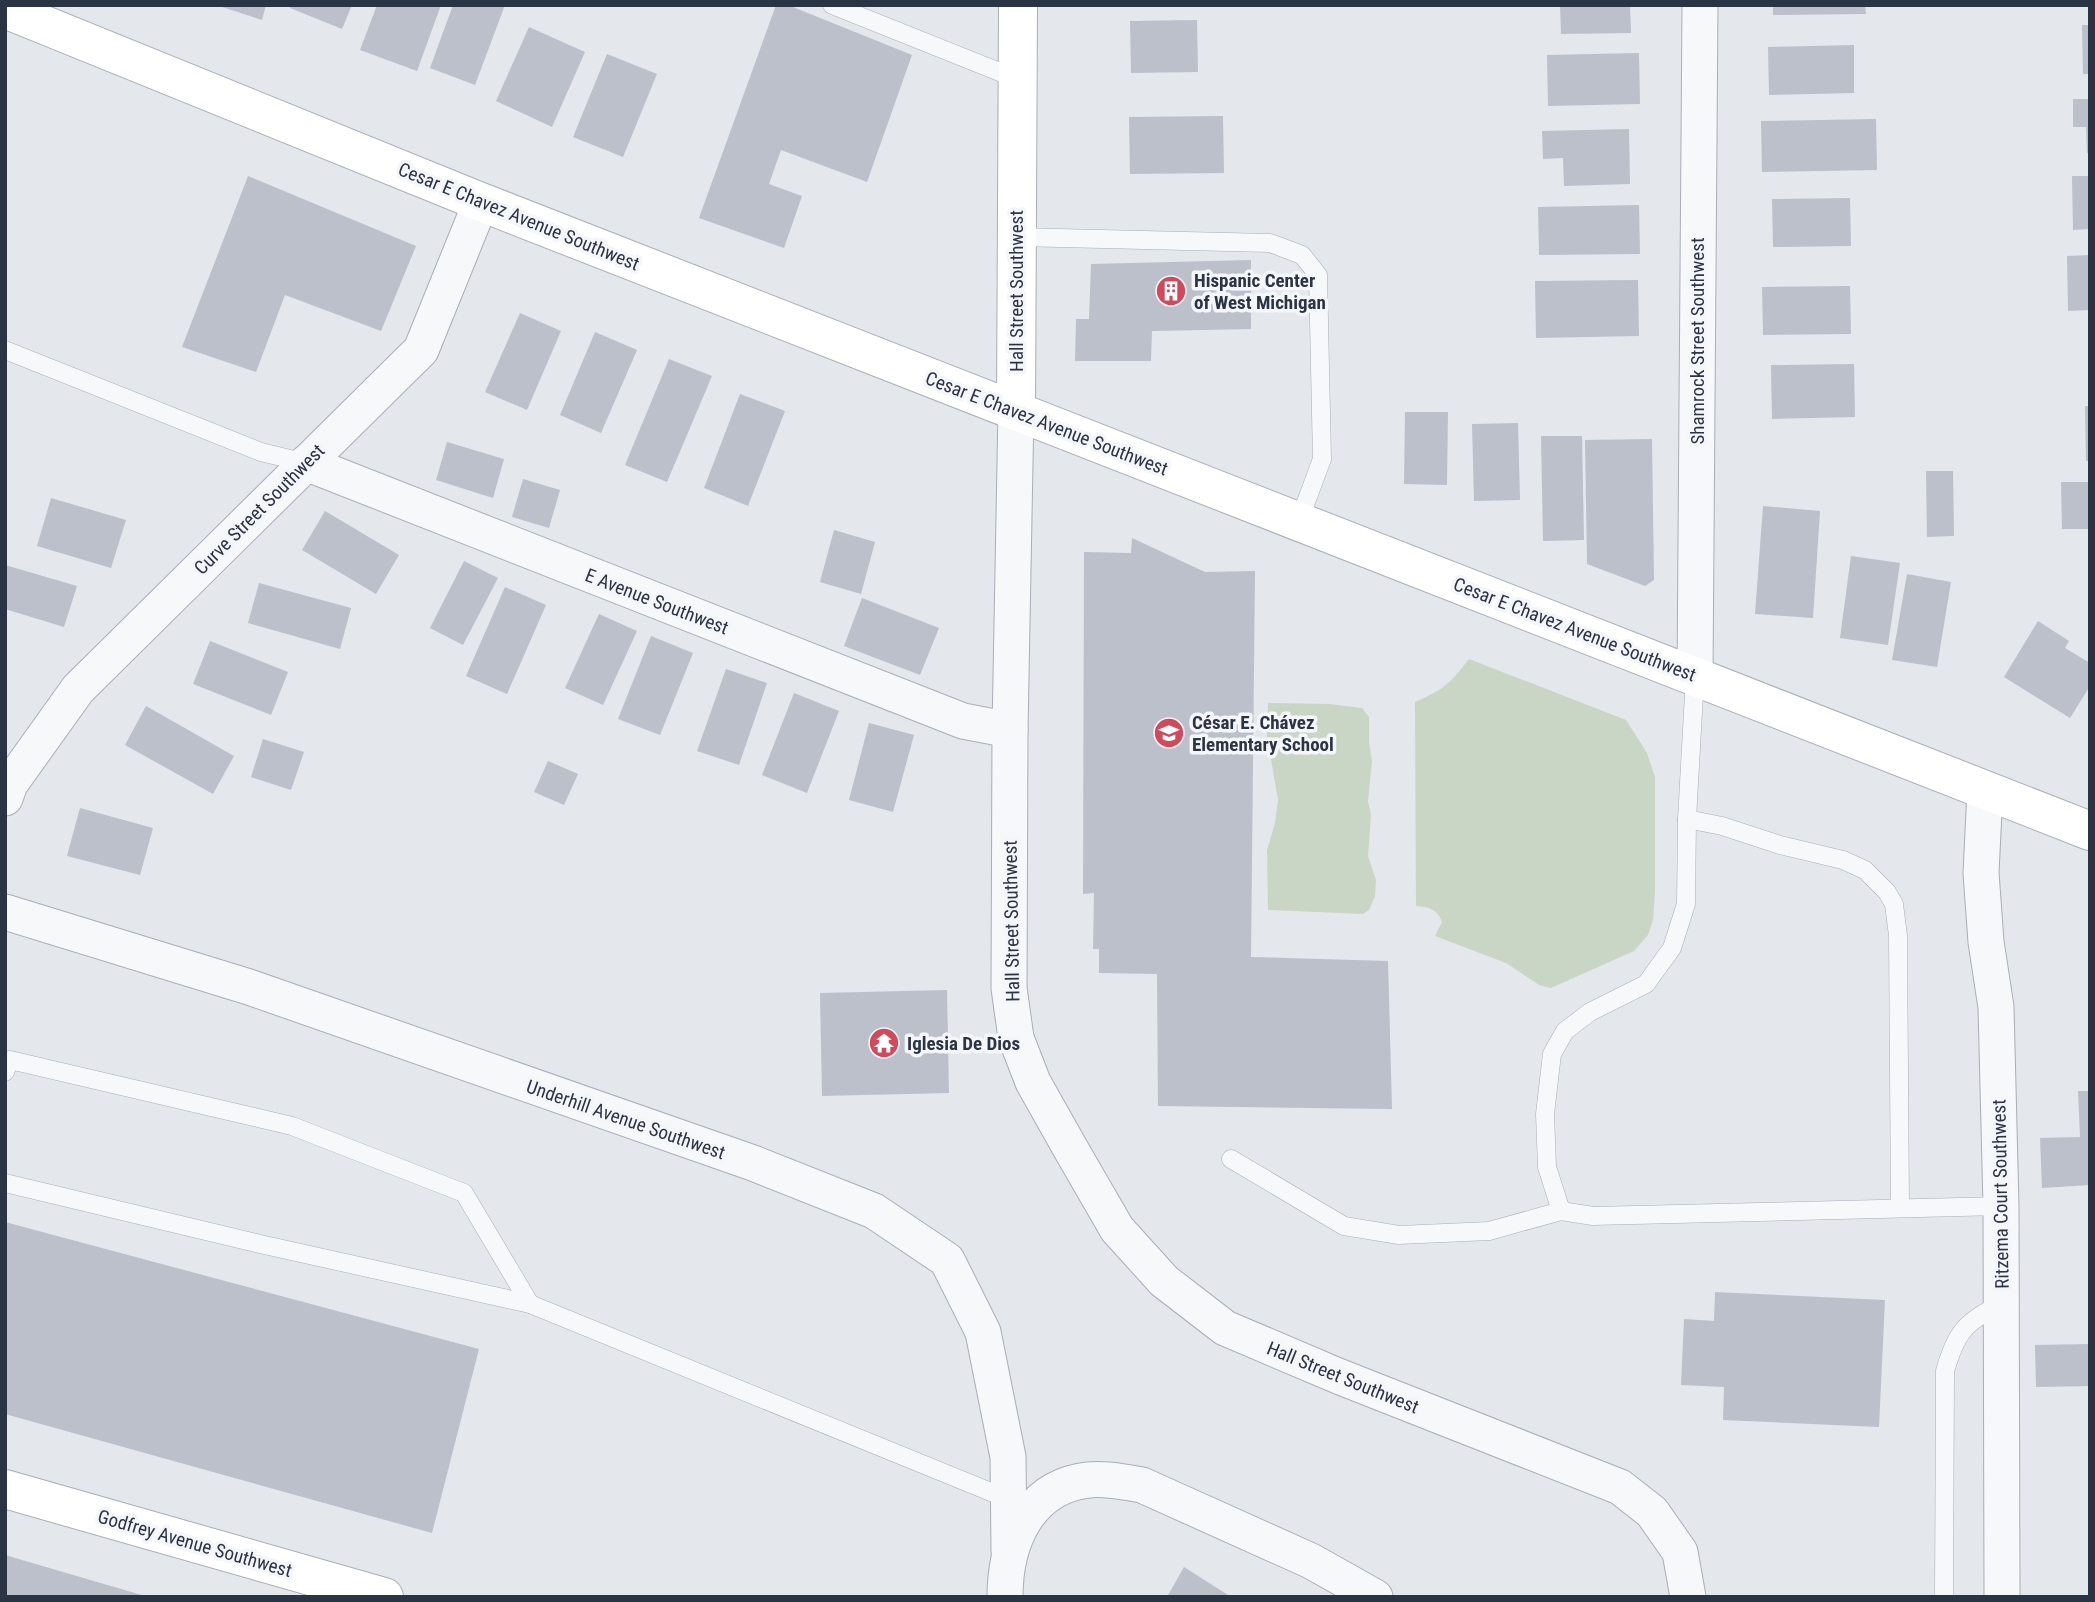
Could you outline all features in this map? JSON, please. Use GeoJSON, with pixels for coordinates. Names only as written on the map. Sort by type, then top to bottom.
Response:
{"type":"FeatureCollection","features":[{"type":"Feature","properties":{"kind":"main road","name":"Hall Street Southwest"},"geometry":{"type":"LineString","coordinates":[[1016,410],[1018,5]]}},
{"type":"Feature","properties":{"kind":"main road","name":"Cesar E Chavez Avenue Southwest"},"geometry":{"type":"LineString","coordinates":[[5,9],[481,202],[2090,831]]}},
{"type":"Feature","properties":{"kind":"main road","name":"Godfrey Avenue Southwest"},"geometry":{"type":"LineString","coordinates":[[5,1489],[384,1597]]}},
{"type":"Feature","properties":{"kind":"street","name":"Shamrock Street Southwest"},"geometry":{"type":"LineString","coordinates":[[1695,676],[1700,5]]}},
{"type":"Feature","properties":{"kind":"street","name":"Curve Street Southwest"},"geometry":{"type":"LineString","coordinates":[[5,799],[10,784],[78,689],[421,349],[481,202]]}},
{"type":"Feature","properties":{"kind":"street","name":"Hall Street Southwest"},"geometry":{"type":"LineString","coordinates":[[1016,410],[1010,730],[1009,988],[1016,1038],[1033,1082],[1117,1229],[1164,1281],[1225,1328],[1338,1376],[1620,1487],[1652,1512],[1680,1552],[1688,1597]]}},
{"type":"Feature","properties":{"kind":"street","name":"E Avenue Southwest"},"geometry":{"type":"LineString","coordinates":[[306,463],[963,721],[1010,730]]}},
{"type":"Feature","properties":{"kind":"street","name":"Ritzema Court Southwest"},"geometry":{"type":"LineString","coordinates":[[1985,792],[1981,873],[1986,942],[1996,1007],[2001,1206],[2002,1597]]}},
{"type":"Feature","properties":{"kind":"street","name":"Underhill Avenue Southwest"},"geometry":{"type":"LineString","coordinates":[[5,912],[249,986],[753,1163],[874,1211],[947,1260],[983,1332],[1008,1457],[1009,1551]]}},
{"type":"Feature","properties":{"kind":"street"},"geometry":{"type":"LineString","coordinates":[[1005,1597],[1009,1551],[1024,1517],[1049,1494],[1067,1485],[1089,1479],[1119,1480],[1142,1485],[1311,1561],[1375,1597]]}},
{"type":"Feature","properties":{"kind":"lane"},"geometry":{"type":"LineString","coordinates":[[832,5],[1017,79]]}},
{"type":"Feature","properties":{"kind":"lane"},"geometry":{"type":"LineString","coordinates":[[1017,237],[1270,243],[1302,255],[1318,275],[1322,459],[1299,521]]}},
{"type":"Feature","properties":{"kind":"lane"},"geometry":{"type":"LineString","coordinates":[[5,349],[261,452],[306,463]]}},
{"type":"Feature","properties":{"kind":"lane"},"geometry":{"type":"LineString","coordinates":[[1560,1211],[1547,1167],[1545,1114],[1552,1054],[1565,1031],[1591,1012],[1646,984],[1672,948],[1686,904],[1687,819],[1695,676]]}},
{"type":"Feature","properties":{"kind":"lane"},"geometry":{"type":"LineString","coordinates":[[1687,819],[1722,826],[1780,845],[1843,860],[1864,870],[1887,892],[1894,904],[1898,936],[1900,1208]]}},
{"type":"Feature","properties":{"kind":"lane"},"geometry":{"type":"LineString","coordinates":[[5,1072],[10,1060],[292,1126],[464,1193],[530,1304]]}},
{"type":"Feature","properties":{"kind":"lane"},"geometry":{"type":"LineString","coordinates":[[1231,1159],[1344,1226],[1399,1235],[1489,1231],[1560,1211],[1593,1216],[2001,1206]]}},
{"type":"Feature","properties":{"kind":"lane"},"geometry":{"type":"LineString","coordinates":[[5,1183],[260,1244],[530,1304],[1008,1499]]}},
{"type":"Feature","properties":{"kind":"lane"},"geometry":{"type":"LineString","coordinates":[[1944,1597],[1945,1371],[1952,1346],[1963,1328],[1980,1314],[2002,1304]]}},
{"type":"Feature","properties":{"kind":"green space"},"geometry":{"type":"Polygon","coordinates":[[[1469,659],[1626,720],[1647,753],[1655,777],[1655,892],[1653,920],[1648,935],[1634,951],[1551,988],[1539,985],[1506,963],[1435,936],[1442,922],[1438,914],[1432,909],[1416,906],[1415,702],[1446,685],[1469,659]]]}},
{"type":"Feature","properties":{"kind":"green space"},"geometry":{"type":"Polygon","coordinates":[[[1268,703],[1330,704],[1362,708],[1369,717],[1372,761],[1368,801],[1371,815],[1368,856],[1376,880],[1375,896],[1369,910],[1363,914],[1268,910],[1267,850],[1278,800],[1267,736],[1268,703]]]}},
{"type":"Feature","properties":{"kind":"building"},"geometry":{"type":"Polygon","coordinates":[[[216,5],[266,5],[262,20],[216,5]]]}},
{"type":"Feature","properties":{"kind":"building"},"geometry":{"type":"Polygon","coordinates":[[[291,5],[352,5],[342,29],[290,8],[291,5]]]}},
{"type":"Feature","properties":{"kind":"building"},"geometry":{"type":"Polygon","coordinates":[[[377,5],[441,5],[417,71],[360,50],[377,5]]]}},
{"type":"Feature","properties":{"kind":"building"},"geometry":{"type":"Polygon","coordinates":[[[453,5],[505,5],[475,85],[430,68],[453,5]]]}},
{"type":"Feature","properties":{"kind":"building"},"geometry":{"type":"Polygon","coordinates":[[[776,5],[788,5],[912,55],[867,182],[781,150],[769,184],[802,196],[784,248],[699,218],[776,5]]]}},
{"type":"Feature","properties":{"kind":"building"},"geometry":{"type":"Polygon","coordinates":[[[1560,5],[1630,5],[1631,33],[1561,34],[1560,5]]]}},
{"type":"Feature","properties":{"kind":"building"},"geometry":{"type":"Polygon","coordinates":[[[1773,5],[1865,5],[1866,14],[1773,15],[1773,5]]]}},
{"type":"Feature","properties":{"kind":"building"},"geometry":{"type":"Polygon","coordinates":[[[1197,20],[1198,72],[1131,73],[1130,21],[1197,20]]]}},
{"type":"Feature","properties":{"kind":"building"},"geometry":{"type":"Polygon","coordinates":[[[2082,25],[2090,25],[2090,74],[2083,74],[2082,25]]]}},
{"type":"Feature","properties":{"kind":"building"},"geometry":{"type":"Polygon","coordinates":[[[529,27],[585,52],[552,127],[496,101],[529,27]]]}},
{"type":"Feature","properties":{"kind":"building"},"geometry":{"type":"Polygon","coordinates":[[[1854,45],[1854,93],[1769,95],[1768,47],[1854,45]]]}},
{"type":"Feature","properties":{"kind":"building"},"geometry":{"type":"Polygon","coordinates":[[[1639,53],[1640,104],[1548,106],[1547,55],[1639,53]]]}},
{"type":"Feature","properties":{"kind":"building"},"geometry":{"type":"Polygon","coordinates":[[[607,54],[657,74],[623,157],[573,137],[607,54]]]}},
{"type":"Feature","properties":{"kind":"building"},"geometry":{"type":"Polygon","coordinates":[[[2073,99],[2090,99],[2090,153],[2087,153],[2086,127],[2073,127],[2073,99]]]}},
{"type":"Feature","properties":{"kind":"building"},"geometry":{"type":"Polygon","coordinates":[[[1223,116],[1224,173],[1130,174],[1129,117],[1223,116]]]}},
{"type":"Feature","properties":{"kind":"building"},"geometry":{"type":"Polygon","coordinates":[[[1876,119],[1877,170],[1762,172],[1761,121],[1876,119]]]}},
{"type":"Feature","properties":{"kind":"building"},"geometry":{"type":"Polygon","coordinates":[[[1629,129],[1630,184],[1564,186],[1563,158],[1543,159],[1542,131],[1629,129]]]}},
{"type":"Feature","properties":{"kind":"building"},"geometry":{"type":"Polygon","coordinates":[[[248,176],[416,246],[381,331],[285,295],[256,372],[182,347],[248,176]]]}},
{"type":"Feature","properties":{"kind":"building"},"geometry":{"type":"Polygon","coordinates":[[[2072,176],[2090,176],[2090,229],[2073,230],[2072,176]]]}},
{"type":"Feature","properties":{"kind":"building"},"geometry":{"type":"Polygon","coordinates":[[[1850,198],[1851,246],[1773,247],[1772,199],[1850,198]]]}},
{"type":"Feature","properties":{"kind":"building"},"geometry":{"type":"Polygon","coordinates":[[[1639,205],[1640,254],[1539,255],[1538,207],[1639,205]]]}},
{"type":"Feature","properties":{"kind":"building"},"geometry":{"type":"Polygon","coordinates":[[[2090,255],[2090,310],[2068,311],[2067,256],[2090,255]]]}},
{"type":"Feature","properties":{"kind":"building","name":"Hispanic Center of West Michigan"},"geometry":{"type":"Polygon","coordinates":[[[1251,260],[1251,329],[1152,331],[1151,361],[1075,361],[1076,319],[1089,319],[1091,264],[1251,260]]]}},
{"type":"Feature","properties":{"kind":"building"},"geometry":{"type":"Polygon","coordinates":[[[1638,280],[1639,336],[1536,338],[1535,281],[1638,280]]]}},
{"type":"Feature","properties":{"kind":"building"},"geometry":{"type":"Polygon","coordinates":[[[1850,286],[1851,334],[1763,335],[1762,287],[1850,286]]]}},
{"type":"Feature","properties":{"kind":"building"},"geometry":{"type":"Polygon","coordinates":[[[520,313],[561,331],[527,410],[485,392],[520,313]]]}},
{"type":"Feature","properties":{"kind":"building"},"geometry":{"type":"Polygon","coordinates":[[[595,332],[637,350],[601,433],[560,415],[595,332]]]}},
{"type":"Feature","properties":{"kind":"building"},"geometry":{"type":"Polygon","coordinates":[[[669,359],[712,376],[667,482],[625,465],[669,359]]]}},
{"type":"Feature","properties":{"kind":"building"},"geometry":{"type":"Polygon","coordinates":[[[1854,364],[1855,417],[1772,419],[1771,365],[1854,364]]]}},
{"type":"Feature","properties":{"kind":"building"},"geometry":{"type":"Polygon","coordinates":[[[740,394],[785,411],[748,506],[704,488],[740,394]]]}},
{"type":"Feature","properties":{"kind":"building"},"geometry":{"type":"Polygon","coordinates":[[[2085,406],[2090,406],[2090,461],[2086,461],[2085,406]]]}},
{"type":"Feature","properties":{"kind":"building"},"geometry":{"type":"Polygon","coordinates":[[[1405,412],[1448,412],[1447,485],[1404,484],[1405,412]]]}},
{"type":"Feature","properties":{"kind":"building"},"geometry":{"type":"Polygon","coordinates":[[[1518,423],[1520,500],[1474,501],[1472,424],[1518,423]]]}},
{"type":"Feature","properties":{"kind":"building"},"geometry":{"type":"Polygon","coordinates":[[[1541,436],[1582,436],[1584,540],[1543,541],[1541,436]]]}},
{"type":"Feature","properties":{"kind":"building"},"geometry":{"type":"Polygon","coordinates":[[[1652,439],[1654,580],[1645,586],[1587,564],[1585,440],[1652,439]]]}},
{"type":"Feature","properties":{"kind":"building"},"geometry":{"type":"Polygon","coordinates":[[[447,442],[504,459],[493,498],[436,480],[447,442]]]}},
{"type":"Feature","properties":{"kind":"building"},"geometry":{"type":"Polygon","coordinates":[[[1926,471],[1953,471],[1954,536],[1927,537],[1926,471]]]}},
{"type":"Feature","properties":{"kind":"building"},"geometry":{"type":"Polygon","coordinates":[[[523,479],[560,490],[549,528],[512,517],[523,479]]]}},
{"type":"Feature","properties":{"kind":"building"},"geometry":{"type":"Polygon","coordinates":[[[2061,482],[2090,482],[2090,529],[2062,529],[2061,482]]]}},
{"type":"Feature","properties":{"kind":"building"},"geometry":{"type":"Polygon","coordinates":[[[51,498],[126,520],[111,568],[37,546],[51,498]]]}},
{"type":"Feature","properties":{"kind":"building"},"geometry":{"type":"Polygon","coordinates":[[[1763,506],[1820,511],[1813,618],[1755,614],[1763,506]]]}},
{"type":"Feature","properties":{"kind":"building"},"geometry":{"type":"Polygon","coordinates":[[[325,511],[399,555],[376,594],[302,550],[325,511]]]}},
{"type":"Feature","properties":{"kind":"building"},"geometry":{"type":"Polygon","coordinates":[[[834,530],[875,542],[861,594],[820,582],[834,530]]]}},
{"type":"Feature","properties":{"kind":"building","name":"César E. Chávez Elementary School"},"geometry":{"type":"Polygon","coordinates":[[[1132,538],[1205,572],[1255,571],[1251,957],[1388,961],[1392,1109],[1158,1106],[1157,974],[1099,973],[1099,949],[1093,949],[1094,893],[1083,894],[1084,552],[1131,553],[1132,538]]]}},
{"type":"Feature","properties":{"kind":"building"},"geometry":{"type":"Polygon","coordinates":[[[1851,556],[1900,563],[1888,645],[1840,638],[1851,556]]]}},
{"type":"Feature","properties":{"kind":"building"},"geometry":{"type":"Polygon","coordinates":[[[464,561],[498,578],[463,645],[430,628],[464,561]]]}},
{"type":"Feature","properties":{"kind":"building"},"geometry":{"type":"Polygon","coordinates":[[[5,565],[77,586],[64,627],[5,609],[5,565]]]}},
{"type":"Feature","properties":{"kind":"building"},"geometry":{"type":"Polygon","coordinates":[[[1907,574],[1951,582],[1937,667],[1892,660],[1907,574]]]}},
{"type":"Feature","properties":{"kind":"building"},"geometry":{"type":"Polygon","coordinates":[[[259,583],[351,608],[340,649],[248,623],[259,583]]]}},
{"type":"Feature","properties":{"kind":"building"},"geometry":{"type":"Polygon","coordinates":[[[505,587],[546,605],[507,694],[466,676],[505,587]]]}},
{"type":"Feature","properties":{"kind":"building"},"geometry":{"type":"Polygon","coordinates":[[[862,598],[939,628],[920,675],[844,646],[862,598]]]}},
{"type":"Feature","properties":{"kind":"building"},"geometry":{"type":"Polygon","coordinates":[[[599,614],[637,631],[603,705],[565,688],[599,614]]]}},
{"type":"Feature","properties":{"kind":"building"},"geometry":{"type":"Polygon","coordinates":[[[2038,621],[2069,641],[2065,648],[2090,663],[2090,686],[2070,718],[2004,677],[2038,621]]]}},
{"type":"Feature","properties":{"kind":"building"},"geometry":{"type":"Polygon","coordinates":[[[651,636],[693,653],[660,735],[618,719],[651,636]]]}},
{"type":"Feature","properties":{"kind":"building"},"geometry":{"type":"Polygon","coordinates":[[[210,641],[288,672],[271,715],[193,684],[210,641]]]}},
{"type":"Feature","properties":{"kind":"building"},"geometry":{"type":"Polygon","coordinates":[[[726,669],[767,683],[739,765],[697,751],[726,669]]]}},
{"type":"Feature","properties":{"kind":"building"},"geometry":{"type":"Polygon","coordinates":[[[794,693],[839,711],[807,793],[762,775],[794,693]]]}},
{"type":"Feature","properties":{"kind":"building"},"geometry":{"type":"Polygon","coordinates":[[[146,706],[234,756],[213,794],[125,745],[146,706]]]}},
{"type":"Feature","properties":{"kind":"building"},"geometry":{"type":"Polygon","coordinates":[[[869,723],[914,735],[893,812],[849,800],[869,723]]]}},
{"type":"Feature","properties":{"kind":"building"},"geometry":{"type":"Polygon","coordinates":[[[263,739],[304,752],[291,790],[251,777],[263,739]]]}},
{"type":"Feature","properties":{"kind":"building"},"geometry":{"type":"Polygon","coordinates":[[[548,761],[578,774],[564,805],[534,792],[548,761]]]}},
{"type":"Feature","properties":{"kind":"building"},"geometry":{"type":"Polygon","coordinates":[[[80,808],[153,828],[140,875],[67,856],[80,808]]]}},
{"type":"Feature","properties":{"kind":"building","name":"Iglesia De Dios"},"geometry":{"type":"Polygon","coordinates":[[[947,990],[949,1093],[822,1096],[820,993],[947,990]]]}},
{"type":"Feature","properties":{"kind":"building"},"geometry":{"type":"Polygon","coordinates":[[[2078,1091],[2090,1091],[2090,1185],[2042,1188],[2040,1138],[2080,1137],[2078,1091]]]}},
{"type":"Feature","properties":{"kind":"building"},"geometry":{"type":"Polygon","coordinates":[[[5,1222],[479,1349],[432,1533],[5,1414],[5,1222]]]}},
{"type":"Feature","properties":{"kind":"building"},"geometry":{"type":"Polygon","coordinates":[[[1715,1292],[1885,1300],[1879,1427],[1723,1420],[1724,1387],[1681,1385],[1684,1319],[1714,1321],[1715,1292]]]}},
{"type":"Feature","properties":{"kind":"building"},"geometry":{"type":"Polygon","coordinates":[[[2090,1344],[2090,1386],[2036,1387],[2035,1345],[2090,1344]]]}},
{"type":"Feature","properties":{"kind":"building"},"geometry":{"type":"Polygon","coordinates":[[[5,1555],[145,1596],[145,1597],[5,1597],[5,1555]]]}},
{"type":"Feature","properties":{"kind":"building"},"geometry":{"type":"Polygon","coordinates":[[[1184,1567],[1231,1597],[1167,1597],[1184,1567]]]}},
{"type":"Feature","properties":{"kind":"place","name":"Hispanic Center of West Michigan"},"geometry":{"type":"Point","coordinates":[1171,291]}},
{"type":"Feature","properties":{"kind":"place","name":"César E. Chávez Elementary School"},"geometry":{"type":"Point","coordinates":[1169,733]}},
{"type":"Feature","properties":{"kind":"place","name":"Iglesia De Dios"},"geometry":{"type":"Point","coordinates":[884,1043]}}]}
